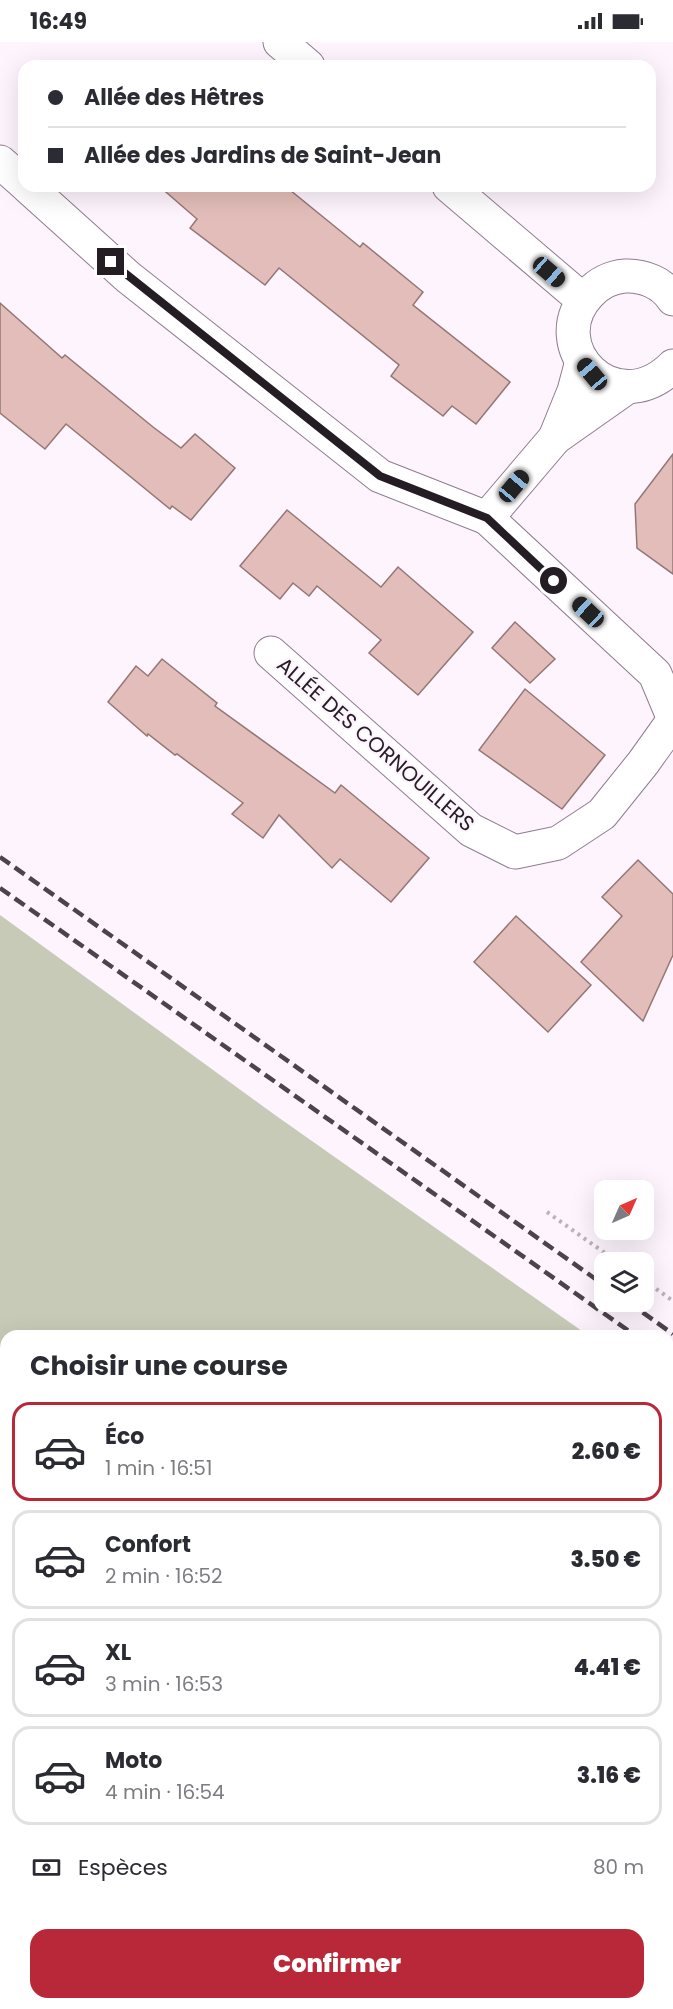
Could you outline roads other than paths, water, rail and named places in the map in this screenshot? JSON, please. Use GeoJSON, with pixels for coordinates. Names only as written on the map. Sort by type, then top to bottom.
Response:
{"type":"FeatureCollection","features":[{"type":"Feature","properties":{"kind":"street"},"geometry":{"type":"LineString","coordinates":[[280,42],[301,60]]}},
{"type":"Feature","properties":{"kind":"street"},"geometry":{"type":"LineString","coordinates":[[0,162],[18,179]]}},
{"type":"Feature","properties":{"kind":"street"},"geometry":{"type":"LineString","coordinates":[[33,192],[128,277],[380,476],[487,518],[655,674],[673,719]]}},
{"type":"Feature","properties":{"kind":"street"},"geometry":{"type":"LineString","coordinates":[[456,192],[583,300]]}},
{"type":"Feature","properties":{"kind":"street"},"geometry":{"type":"LineString","coordinates":[[626,388],[608,383],[592,374],[582,361],[575,346],[573,330],[576,315],[583,300],[594,288],[608,280],[624,276],[641,277],[656,283],[672,294]]}},
{"type":"Feature","properties":{"kind":"street"},"geometry":{"type":"LineString","coordinates":[[555,438],[574,391],[582,361]]}},
{"type":"Feature","properties":{"kind":"street"},"geometry":{"type":"LineString","coordinates":[[487,518],[555,438],[626,388],[645,385],[662,377],[673,366]]}},
{"type":"Feature","properties":{"kind":"street","name":"ALLÉE DES CORNOUILLERS"},"geometry":{"type":"LineString","coordinates":[[271,653],[471,830],[515,852],[558,843],[602,814],[673,719]]}},
{"type":"Feature","properties":{"kind":"railway"},"geometry":{"type":"LineString","coordinates":[[0,857],[594,1278]]}},
{"type":"Feature","properties":{"kind":"railway"},"geometry":{"type":"LineString","coordinates":[[0,888],[627,1330]]}},
{"type":"Feature","properties":{"kind":"railway"},"geometry":{"type":"LineString","coordinates":[[642,1312],[667,1330]]}}]}
